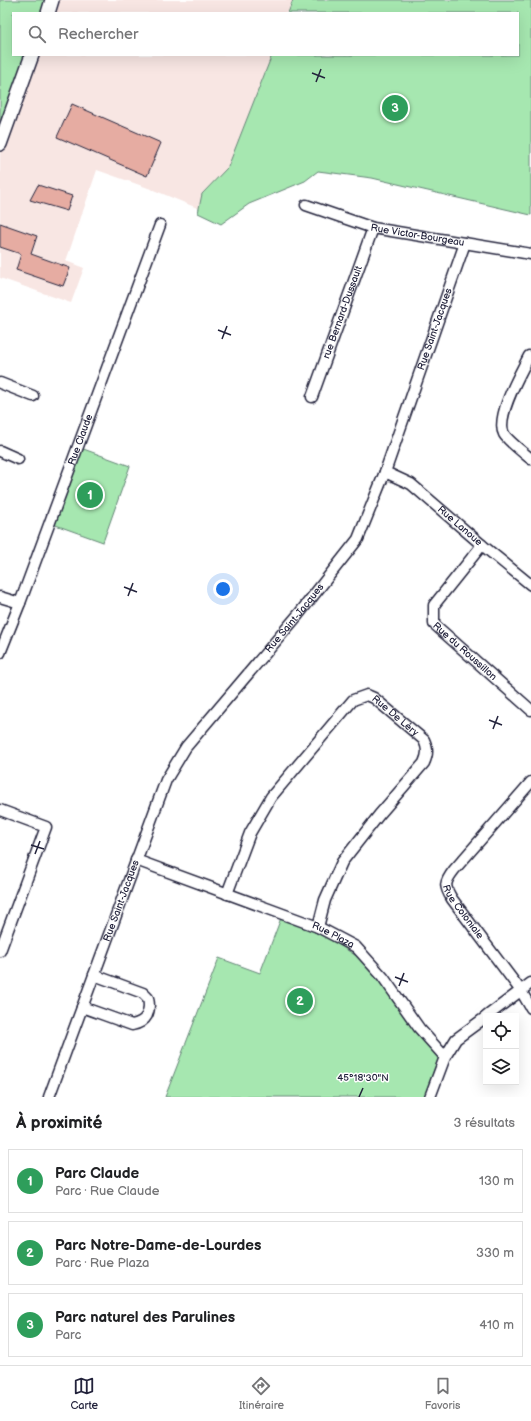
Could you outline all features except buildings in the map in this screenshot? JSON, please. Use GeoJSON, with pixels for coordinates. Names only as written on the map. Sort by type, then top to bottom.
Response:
{"type":"FeatureCollection","features":[{"type":"Feature","properties":{"kind":"main road"},"geometry":{"type":"LineString","coordinates":[[48,12],[52,0]]}},
{"type":"Feature","properties":{"kind":"main road"},"geometry":{"type":"LineString","coordinates":[[0,144],[32,56]]}},
{"type":"Feature","properties":{"kind":"street","name":"Rue Victor-Bourgeau"},"geometry":{"type":"LineString","coordinates":[[306,205],[373,228],[531,254]]}},
{"type":"Feature","properties":{"kind":"street","name":"Rue Claude"},"geometry":{"type":"LineString","coordinates":[[0,652],[20,604],[160,225]]}},
{"type":"Feature","properties":{"kind":"street","name":"rue Bernard-Dussault"},"geometry":{"type":"LineString","coordinates":[[312,397],[373,228]]}},
{"type":"Feature","properties":{"kind":"street","name":"Rue Saint-Jacques"},"geometry":{"type":"LineString","coordinates":[[49,1097],[166,780],[186,747],[298,614],[358,539],[385,472],[465,243]]}},
{"type":"Feature","properties":{"kind":"street"},"geometry":{"type":"LineString","coordinates":[[531,356],[529,356],[509,395],[502,427],[504,435],[531,459]]}},
{"type":"Feature","properties":{"kind":"street"},"geometry":{"type":"LineString","coordinates":[[0,383],[33,396]]}},
{"type":"Feature","properties":{"kind":"street"},"geometry":{"type":"LineString","coordinates":[[0,451],[18,459]]}},
{"type":"Feature","properties":{"kind":"street","name":"Rue Lanoue"},"geometry":{"type":"LineString","coordinates":[[385,472],[411,484],[531,585]]}},
{"type":"Feature","properties":{"kind":"street","name":"Rue du Roussillon"},"geometry":{"type":"LineString","coordinates":[[482,545],[434,605],[434,624],[531,710]]}},
{"type":"Feature","properties":{"kind":"street"},"geometry":{"type":"LineString","coordinates":[[0,597],[20,604]]}},
{"type":"Feature","properties":{"kind":"street","name":"Rue De Léry"},"geometry":{"type":"LineString","coordinates":[[227,894],[250,833],[271,797],[354,700],[367,695],[374,698],[424,740],[428,748],[427,756],[424,763],[379,814],[342,862],[326,900],[318,927]]}},
{"type":"Feature","properties":{"kind":"street","name":"Rue Coloniale"},"geometry":{"type":"LineString","coordinates":[[531,782],[446,880],[446,889],[452,899],[521,991],[531,1008]]}},
{"type":"Feature","properties":{"kind":"street"},"geometry":{"type":"LineString","coordinates":[[0,810],[46,827],[0,951]]}},
{"type":"Feature","properties":{"kind":"street","name":"Rue Plaza"},"geometry":{"type":"LineString","coordinates":[[136,860],[318,927],[356,947],[383,977],[419,1028],[445,1057]]}},
{"type":"Feature","properties":{"kind":"street"},"geometry":{"type":"LineString","coordinates":[[82,1007],[132,1025],[138,1024],[147,1015],[149,1010],[148,998],[143,993],[94,975]]}},
{"type":"Feature","properties":{"kind":"street"},"geometry":{"type":"LineString","coordinates":[[491,1013],[531,984]]}},
{"type":"Feature","properties":{"kind":"street"},"geometry":{"type":"LineString","coordinates":[[430,1097],[445,1057],[456,1040],[483,1019]]}},
{"type":"Feature","properties":{"kind":"shaded area"},"geometry":{"type":"Polygon","coordinates":[[[54,0],[298,0],[293,12],[49,12],[54,0]]]}},
{"type":"Feature","properties":{"kind":"shaded area"},"geometry":{"type":"Polygon","coordinates":[[[34,56],[278,56],[219,217],[151,189],[97,170],[66,261],[84,268],[71,303],[0,278],[0,146],[34,56]]]}},
{"type":"Feature","properties":{"kind":"green space"},"geometry":{"type":"Polygon","coordinates":[[[0,0],[47,0],[42,12],[12,12],[12,56],[26,56],[0,125],[0,0]]]}},
{"type":"Feature","properties":{"kind":"green space"},"geometry":{"type":"Polygon","coordinates":[[[293,0],[531,0],[531,215],[372,178],[318,171],[305,181],[249,204],[221,224],[198,213],[202,194],[228,167],[272,56],[519,56],[519,12],[288,12],[293,0]]]}},
{"type":"Feature","properties":{"kind":"green space"},"geometry":{"type":"Polygon","coordinates":[[[78,447],[130,466],[103,542],[50,523],[78,447]]]}},
{"type":"Feature","properties":{"kind":"green space"},"geometry":{"type":"Polygon","coordinates":[[[281,918],[319,932],[369,964],[441,1057],[428,1097],[165,1097],[219,958],[260,973],[281,918]]]}},
{"type":"Feature","properties":{"kind":"place","name":"Parc naturel des Parulines"},"geometry":{"type":"Point","coordinates":[395,108]}},
{"type":"Feature","properties":{"kind":"place","name":"Parc Claude"},"geometry":{"type":"Point","coordinates":[90,495]}},
{"type":"Feature","properties":{"kind":"place","name":"Parc Notre-Dame-de-Lourdes"},"geometry":{"type":"Point","coordinates":[300,1001]}}]}
